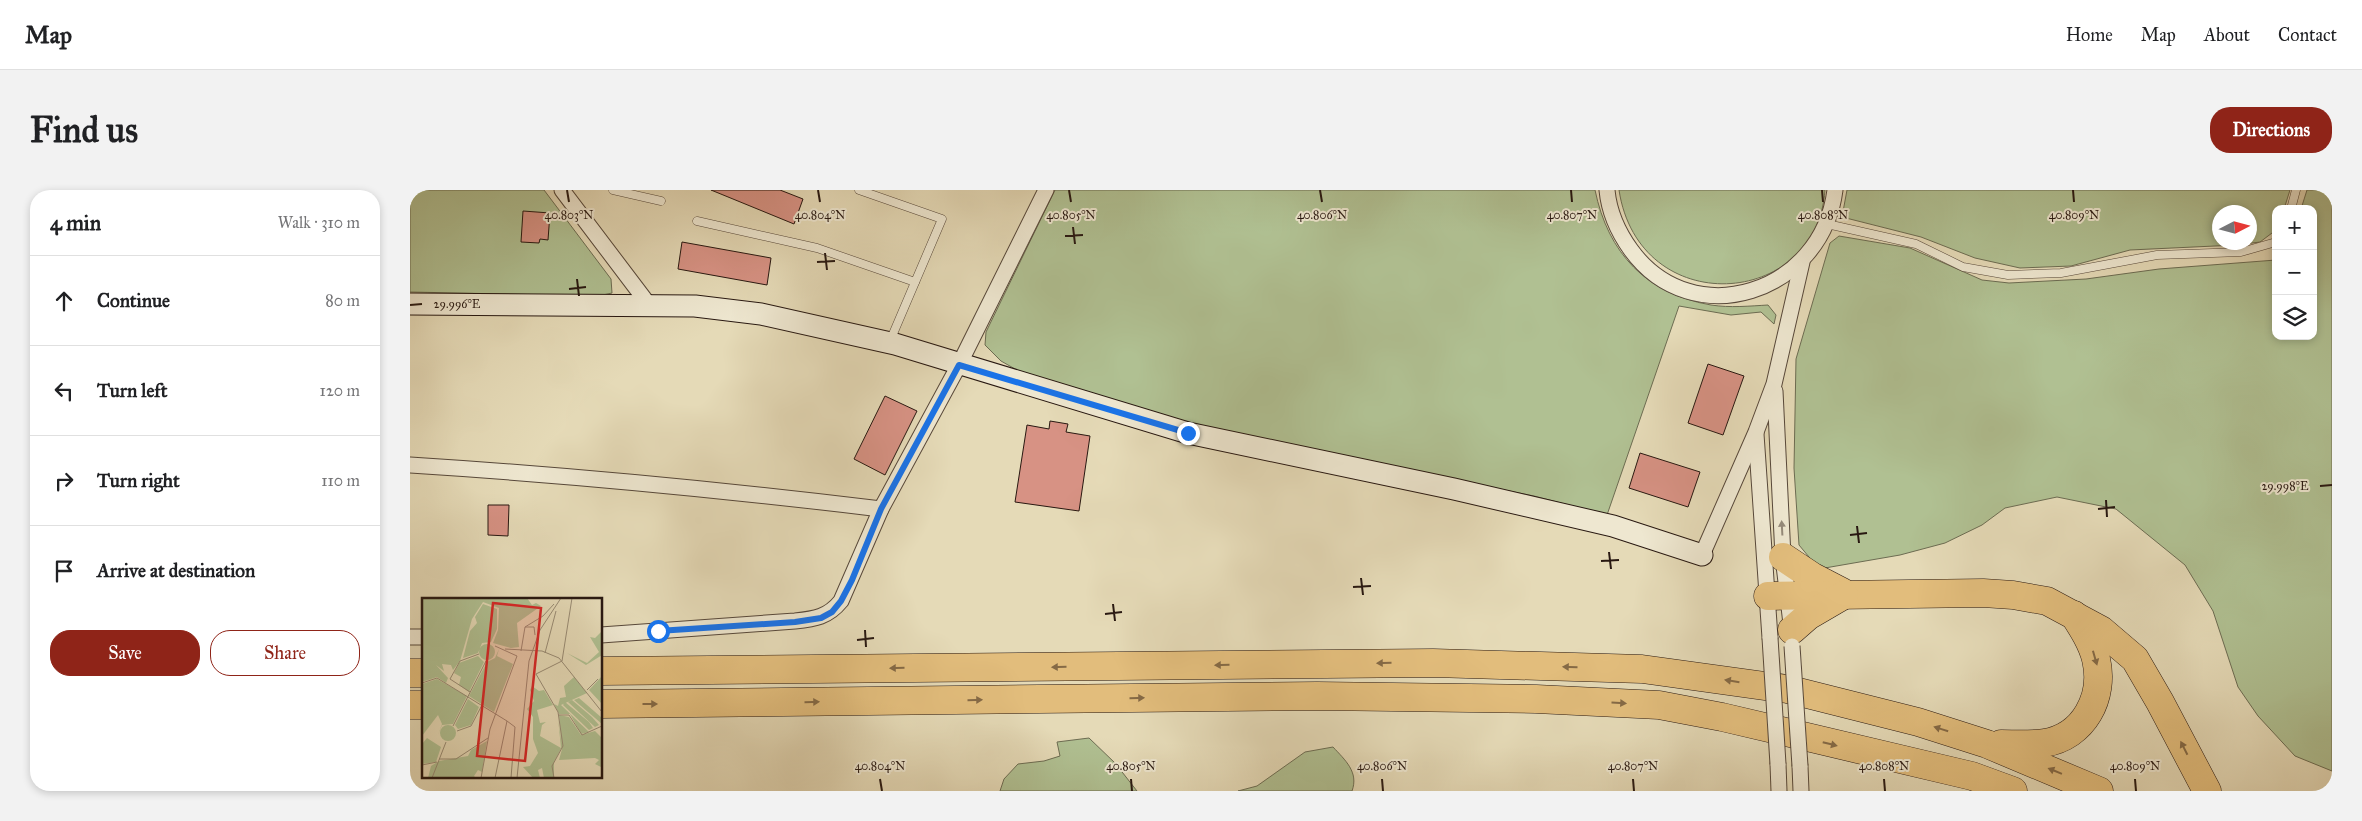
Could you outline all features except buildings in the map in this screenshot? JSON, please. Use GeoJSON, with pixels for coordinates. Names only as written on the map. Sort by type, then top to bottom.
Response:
{"type":"FeatureCollection","features":[{"type":"Feature","properties":{"kind":"highway"},"geometry":{"type":"LineString","coordinates":[[1783,557],[1813,578],[1846,594]]}},
{"type":"Feature","properties":{"kind":"highway"},"geometry":{"type":"LineString","coordinates":[[1778,596],[1983,593],[2014,595],[2048,601],[2101,630],[2135,659],[2208,791]]}},
{"type":"Feature","properties":{"kind":"highway"},"geometry":{"type":"LineString","coordinates":[[1785,638],[1808,616],[1846,594]]}},
{"type":"Feature","properties":{"kind":"highway"},"geometry":{"type":"LineString","coordinates":[[1987,744],[2045,743],[2070,733],[2085,720],[2095,702],[2099,680],[2096,658],[2087,636],[2074,614]]}},
{"type":"Feature","properties":{"kind":"highway"},"geometry":{"type":"LineString","coordinates":[[602,671],[1423,663],[1642,669],[1787,689],[1918,722],[1987,744],[2100,791]]}},
{"type":"Feature","properties":{"kind":"highway"},"geometry":{"type":"LineString","coordinates":[[602,704],[1317,696],[1536,699],[1659,705],[1722,717],[1972,776],[2013,791]]}},
{"type":"Feature","properties":{"kind":"highway"},"geometry":{"type":"LineString","coordinates":[[1972,776],[1995,791]]}},
{"type":"Feature","properties":{"kind":"street"},"geometry":{"type":"LineString","coordinates":[[562,190],[649,305]]}},
{"type":"Feature","properties":{"kind":"street"},"geometry":{"type":"LineString","coordinates":[[602,635],[795,622],[821,618],[832,612],[841,601],[881,509],[959,365],[1046,190]]}},
{"type":"Feature","properties":{"kind":"street"},"geometry":{"type":"LineString","coordinates":[[1607,190],[1608,200],[1619,234],[1640,263],[1670,284],[1704,295],[1740,294],[1773,283],[1802,262],[1816,244],[1827,224],[1835,190]]}},
{"type":"Feature","properties":{"kind":"street"},"geometry":{"type":"LineString","coordinates":[[410,304],[695,306],[761,314],[889,343],[1188,433],[1454,489],[1603,524],[1702,555],[1756,432],[1774,384],[1802,262]]}},
{"type":"Feature","properties":{"kind":"street"},"geometry":{"type":"LineString","coordinates":[[1774,384],[1783,557],[1778,596],[1785,638],[1778,764],[1779,791]]}},
{"type":"Feature","properties":{"kind":"street"},"geometry":{"type":"LineString","coordinates":[[1756,432],[1785,638],[1800,766],[1801,791]]}},
{"type":"Feature","properties":{"kind":"street"},"geometry":{"type":"LineString","coordinates":[[410,465],[630,481],[881,509]]}},
{"type":"Feature","properties":{"kind":"lane"},"geometry":{"type":"LineString","coordinates":[[613,190],[661,201]]}},
{"type":"Feature","properties":{"kind":"lane"},"geometry":{"type":"LineString","coordinates":[[859,190],[942,219],[889,343]]}},
{"type":"Feature","properties":{"kind":"lane"},"geometry":{"type":"LineString","coordinates":[[2292,205],[2296,190]]}},
{"type":"Feature","properties":{"kind":"lane"},"geometry":{"type":"LineString","coordinates":[[697,221],[817,248],[915,282]]}},
{"type":"Feature","properties":{"kind":"lane"},"geometry":{"type":"LineString","coordinates":[[1827,224],[1916,244],[1963,267],[2008,275],[2061,273],[2157,255],[2241,252],[2272,243]]}},
{"type":"Feature","properties":{"kind":"green space"},"geometry":{"type":"Polygon","coordinates":[[[410,190],[544,190],[611,279],[612,293],[598,296],[410,292],[410,190]]]}},
{"type":"Feature","properties":{"kind":"green space"},"geometry":{"type":"Polygon","coordinates":[[[1055,190],[1595,190],[1609,233],[1620,251],[1649,280],[1667,291],[1688,299],[1711,305],[1768,305],[1776,315],[1774,324],[1761,312],[1731,315],[1679,306],[1607,515],[1534,496],[1193,427],[1031,378],[1001,361],[985,345],[986,332],[1055,190]]]}},
{"type":"Feature","properties":{"kind":"green space"},"geometry":{"type":"Polygon","coordinates":[[[1619,190],[1825,190],[1815,230],[1792,259],[1762,277],[1726,284],[1691,279],[1658,262],[1633,232],[1619,190]]]}},
{"type":"Feature","properties":{"kind":"green space"},"geometry":{"type":"Polygon","coordinates":[[[1847,190],[2290,190],[2285,205],[2272,205],[2272,233],[2260,242],[2257,242],[2257,205],[2212,205],[2212,246],[2130,250],[2071,266],[2020,268],[1975,258],[1921,237],[1842,217],[1847,190]]]}},
{"type":"Feature","properties":{"kind":"green space"},"geometry":{"type":"Polygon","coordinates":[[[2307,190],[2332,190],[2332,771],[2295,756],[2258,716],[2238,687],[2213,611],[2185,565],[2116,509],[2057,497],[2005,508],[1982,525],[1945,543],[1900,555],[1819,569],[1799,545],[1794,468],[1796,359],[1830,243],[1839,236],[1910,248],[1982,280],[2009,283],[2086,279],[2159,269],[2272,260],[2272,340],[2317,340],[2317,205],[2302,205],[2307,190]]]}},
{"type":"Feature","properties":{"kind":"green space"},"geometry":{"type":"Polygon","coordinates":[[[1089,738],[1115,763],[1137,791],[1000,791],[1004,779],[1018,764],[1044,761],[1060,756],[1057,742],[1089,738]]]}},
{"type":"Feature","properties":{"kind":"green space"},"geometry":{"type":"Polygon","coordinates":[[[1333,747],[1350,767],[1354,778],[1352,791],[1238,791],[1257,786],[1305,752],[1333,747]]]}},
{"type":"Feature","properties":{"kind":"route"},"geometry":{"type":"LineString","coordinates":[[658,631],[795,622],[821,618],[832,612],[841,601],[852,580],[881,509],[959,365],[1188,433]]}}]}
